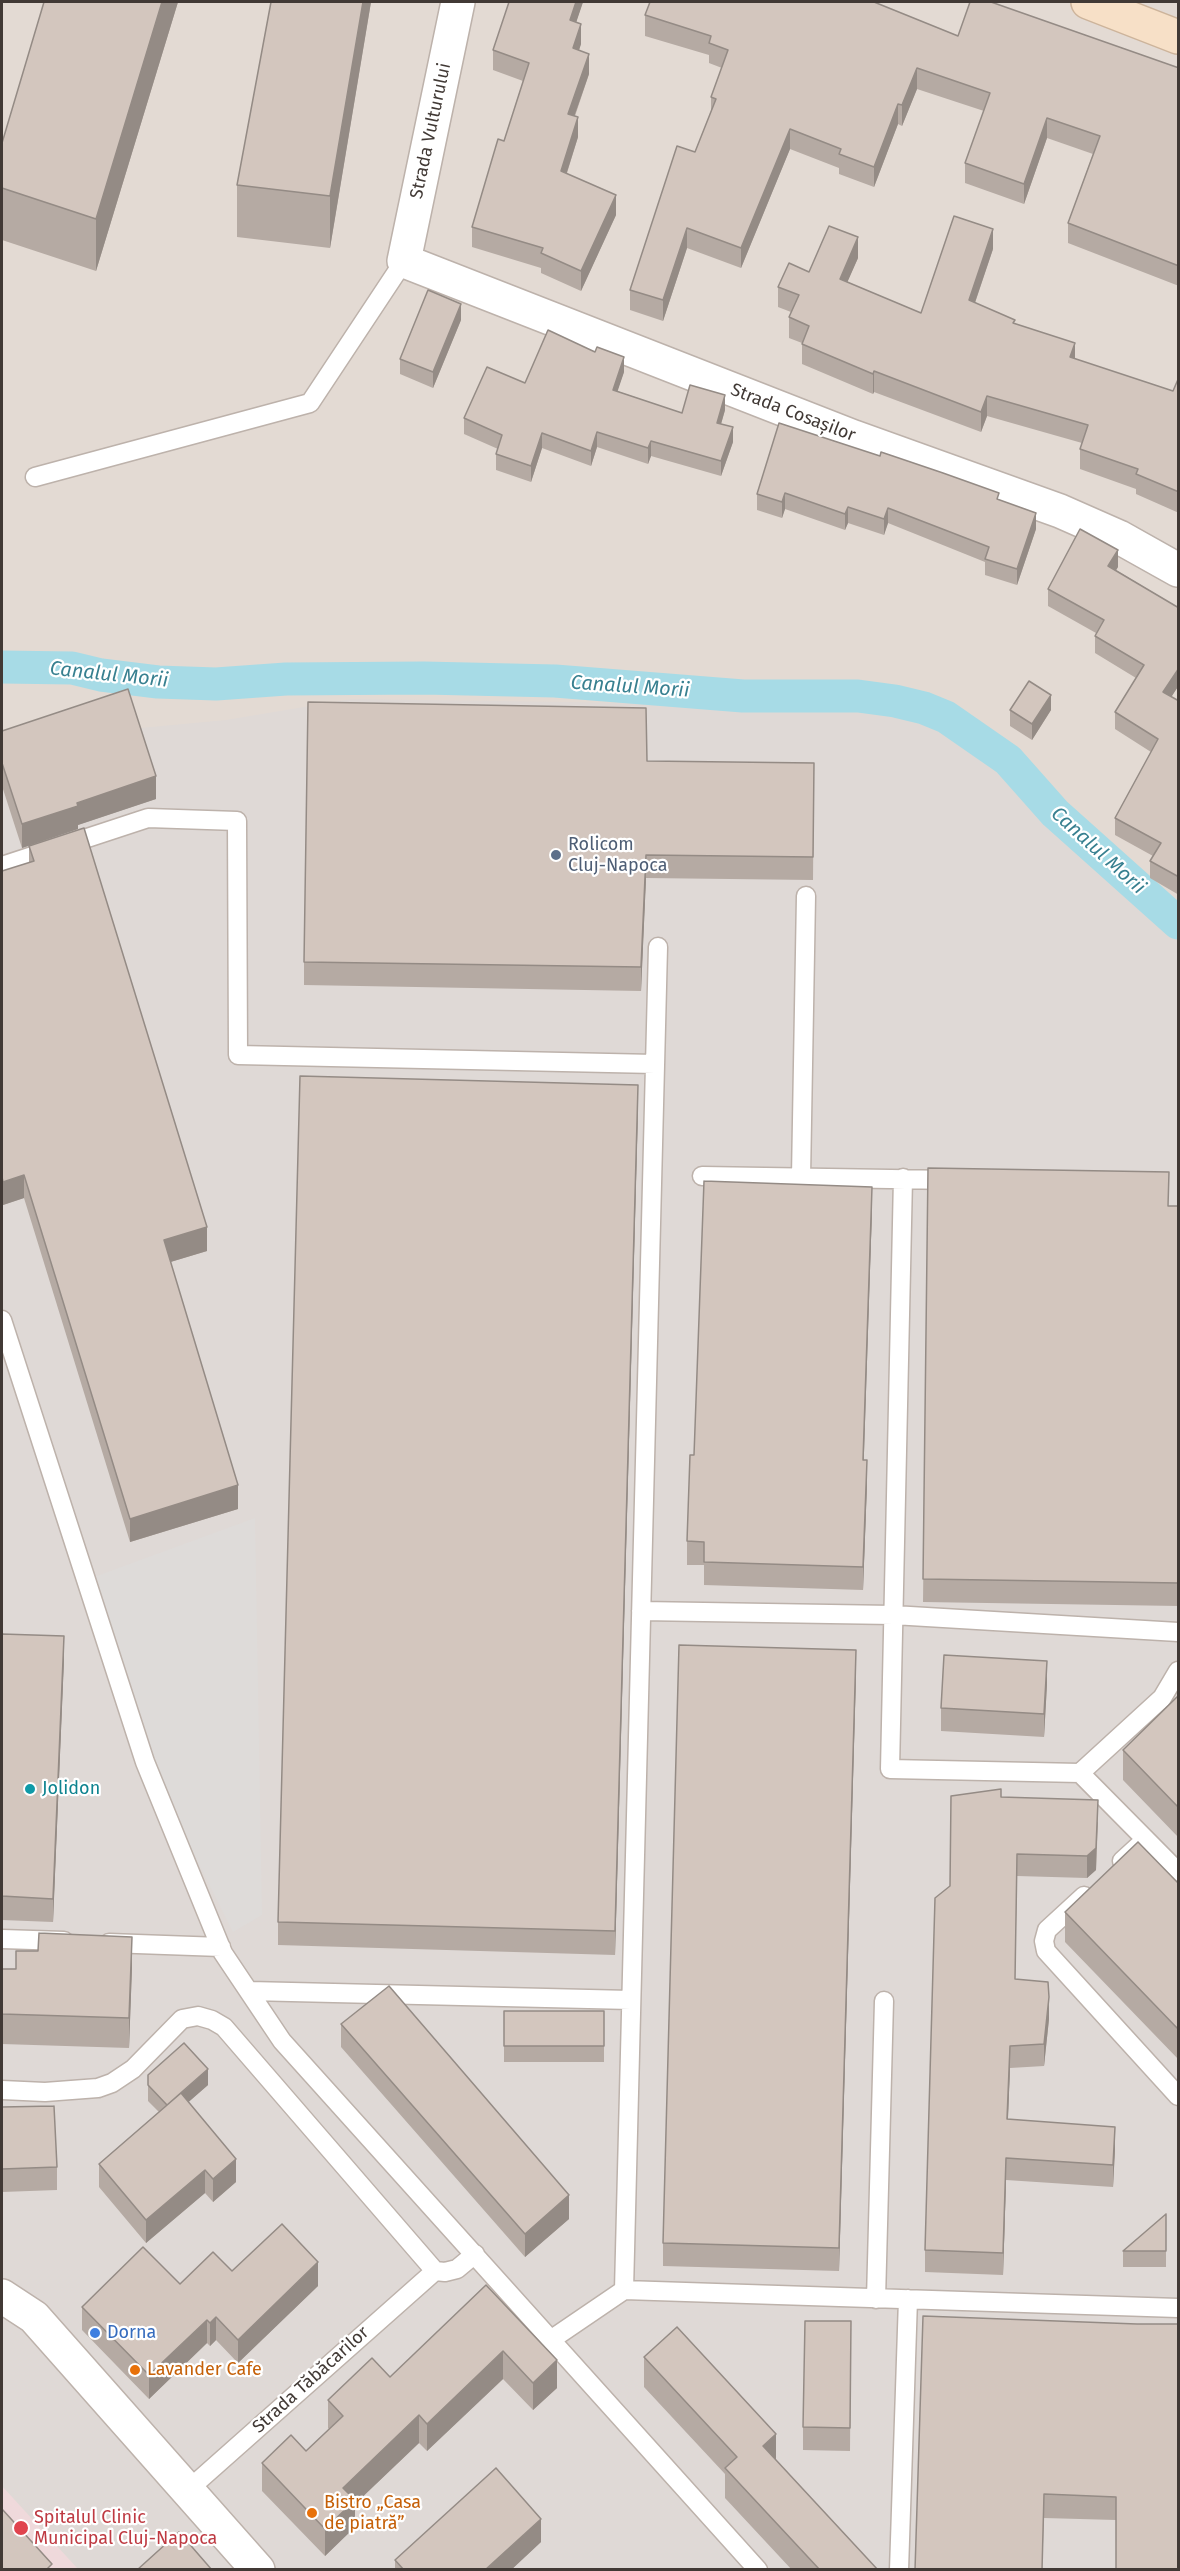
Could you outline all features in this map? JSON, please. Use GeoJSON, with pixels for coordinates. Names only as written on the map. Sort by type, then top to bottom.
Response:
{"type":"FeatureCollection","features":[{"type":"Feature","properties":{"kind":"main road"},"geometry":{"type":"LineString","coordinates":[[1088,2],[1179,37]]}},
{"type":"Feature","properties":{"kind":"street","name":"Strada Vulturului"},"geometry":{"type":"LineString","coordinates":[[404,261],[458,2]]}},
{"type":"Feature","properties":{"kind":"street","name":"Strada Cosașilor"},"geometry":{"type":"LineString","coordinates":[[404,261],[854,437],[1060,512],[1119,537],[1179,570]]}},
{"type":"Feature","properties":{"kind":"street"},"geometry":{"type":"LineString","coordinates":[[2,2296],[34,2317],[258,2570]]}},
{"type":"Feature","properties":{"kind":"lane"},"geometry":{"type":"LineString","coordinates":[[35,477],[310,404],[404,261]]}},
{"type":"Feature","properties":{"kind":"lane"},"geometry":{"type":"LineString","coordinates":[[2,867],[148,818],[237,821],[238,1055],[655,1064]]}},
{"type":"Feature","properties":{"kind":"lane"},"geometry":{"type":"LineString","coordinates":[[801,1178],[806,896]]}},
{"type":"Feature","properties":{"kind":"lane"},"geometry":{"type":"LineString","coordinates":[[624,2290],[658,947]]}},
{"type":"Feature","properties":{"kind":"lane"},"geometry":{"type":"LineString","coordinates":[[702,1176],[973,1180]]}},
{"type":"Feature","properties":{"kind":"lane"},"geometry":{"type":"LineString","coordinates":[[903,1178],[890,1769],[1080,1773],[1162,1698],[1179,1671]]}},
{"type":"Feature","properties":{"kind":"lane"},"geometry":{"type":"LineString","coordinates":[[2,1320],[145,1762],[223,1953],[282,2041],[758,2570]]}},
{"type":"Feature","properties":{"kind":"lane"},"geometry":{"type":"LineString","coordinates":[[641,1611],[893,1615],[1179,1632]]}},
{"type":"Feature","properties":{"kind":"lane"},"geometry":{"type":"LineString","coordinates":[[1080,1773],[1179,1872]]}},
{"type":"Feature","properties":{"kind":"lane"},"geometry":{"type":"LineString","coordinates":[[1112,1870],[1145,1840]]}},
{"type":"Feature","properties":{"kind":"lane"},"geometry":{"type":"LineString","coordinates":[[1096,1885],[1047,1930],[1044,1941],[1046,1951],[1179,2096]]}},
{"type":"Feature","properties":{"kind":"lane"},"geometry":{"type":"LineString","coordinates":[[2,1939],[221,1947]]}},
{"type":"Feature","properties":{"kind":"lane"},"geometry":{"type":"LineString","coordinates":[[249,1991],[631,2000]]}},
{"type":"Feature","properties":{"kind":"lane"},"geometry":{"type":"LineString","coordinates":[[876,2299],[884,2001]]}},
{"type":"Feature","properties":{"kind":"lane"},"geometry":{"type":"LineString","coordinates":[[2,2090],[45,2092],[83,2089],[111,2083],[133,2069],[182,2019],[198,2016],[212,2019],[224,2027],[435,2271],[445,2272],[457,2269],[475,2254]]}},
{"type":"Feature","properties":{"kind":"lane","name":"Strada Tăbăcarilor"},"geometry":{"type":"LineString","coordinates":[[188,2490],[435,2271]]}},
{"type":"Feature","properties":{"kind":"lane"},"geometry":{"type":"LineString","coordinates":[[552,2339],[624,2290],[1179,2308]]}},
{"type":"Feature","properties":{"kind":"lane"},"geometry":{"type":"LineString","coordinates":[[899,2570],[908,2299]]}},
{"type":"Feature","properties":{"kind":"shaded area"},"geometry":{"type":"Polygon","coordinates":[[[2,2],[1178,2],[1178,2569],[2,2570],[2,2]]]}},
{"type":"Feature","properties":{"kind":"shaded area"},"geometry":{"type":"Polygon","coordinates":[[[352,699],[855,706],[924,718],[1002,766],[1052,821],[1178,935],[1178,2569],[2,2570],[2,741],[226,720],[352,699]]]}},
{"type":"Feature","properties":{"kind":"shaded area"},"geometry":{"type":"Polygon","coordinates":[[[255,1518],[262,1915],[233,1932],[163,1793],[86,1580],[255,1518]]]}},
{"type":"Feature","properties":{"kind":"shaded area","name":"Spitalul Clinic Municipal Cluj-Napoca"},"geometry":{"type":"Polygon","coordinates":[[[2,2486],[78,2569],[2,2569],[2,2486]]]}},
{"type":"Feature","properties":{"kind":"building"},"geometry":{"type":"Polygon","coordinates":[[[44,2],[162,2],[96,219],[2,188],[2,143],[44,2]]]}},
{"type":"Feature","properties":{"kind":"building"},"geometry":{"type":"Polygon","coordinates":[[[271,2],[363,2],[330,196],[237,185],[271,2]]]}},
{"type":"Feature","properties":{"kind":"building"},"geometry":{"type":"Polygon","coordinates":[[[509,2],[576,2],[570,20],[581,24],[573,48],[589,54],[568,114],[578,117],[561,171],[616,195],[581,271],[541,253],[543,248],[472,227],[498,139],[504,141],[529,63],[493,50],[509,2]]]}},
{"type":"Feature","properties":{"kind":"building"},"geometry":{"type":"Polygon","coordinates":[[[650,2],[874,2],[958,36],[970,2],[991,2],[1179,68],[1179,266],[1068,223],[1100,136],[1047,118],[1024,184],[965,163],[990,93],[917,68],[902,105],[898,104],[874,167],[839,154],[841,149],[790,129],[741,248],[687,228],[663,300],[630,290],[677,146],[695,152],[716,99],[711,97],[728,50],[709,43],[711,36],[645,15],[650,2]]]}},
{"type":"Feature","properties":{"kind":"building"},"geometry":{"type":"Polygon","coordinates":[[[954,216],[993,229],[969,300],[1015,320],[1013,323],[1075,343],[1070,357],[1173,391],[1179,377],[1179,492],[1136,474],[1138,469],[1080,449],[1088,425],[987,396],[981,412],[874,371],[873,374],[802,344],[809,326],[789,317],[799,295],[778,287],[789,263],[809,272],[829,226],[858,237],[840,279],[921,313],[954,216]]]}},
{"type":"Feature","properties":{"kind":"building"},"geometry":{"type":"Polygon","coordinates":[[[428,290],[461,304],[433,372],[400,359],[428,290]]]}},
{"type":"Feature","properties":{"kind":"building"},"geometry":{"type":"Polygon","coordinates":[[[548,330],[595,352],[597,347],[624,357],[613,390],[682,413],[690,385],[725,395],[717,423],[733,427],[721,461],[651,441],[648,448],[597,432],[591,451],[542,433],[531,466],[496,454],[502,435],[464,418],[487,367],[525,383],[548,330]]]}},
{"type":"Feature","properties":{"kind":"building"},"geometry":{"type":"Polygon","coordinates":[[[779,423],[880,456],[881,452],[943,473],[999,493],[997,499],[1036,513],[1017,569],[985,559],[989,547],[888,508],[884,519],[848,507],[845,514],[785,493],[782,502],[757,494],[779,423]]]}},
{"type":"Feature","properties":{"kind":"building"},"geometry":{"type":"Polygon","coordinates":[[[1080,529],[1118,550],[1108,566],[1179,608],[1179,668],[1163,692],[1179,701],[1179,877],[1150,861],[1161,843],[1115,818],[1158,739],[1115,712],[1144,665],[1095,636],[1104,620],[1048,589],[1080,529]]]}},
{"type":"Feature","properties":{"kind":"building"},"geometry":{"type":"Polygon","coordinates":[[[1029,681],[1051,695],[1032,724],[1010,710],[1029,681]]]}},
{"type":"Feature","properties":{"kind":"building"},"geometry":{"type":"Polygon","coordinates":[[[128,689],[156,776],[77,803],[78,806],[22,824],[2,763],[2,731],[128,689]]]}},
{"type":"Feature","properties":{"kind":"building"},"geometry":{"type":"Polygon","coordinates":[[[308,702],[646,708],[647,761],[814,763],[813,857],[646,855],[641,967],[304,962],[308,702]]]}},
{"type":"Feature","properties":{"kind":"building"},"geometry":{"type":"Polygon","coordinates":[[[84,828],[207,1227],[164,1240],[238,1485],[130,1519],[24,1175],[3,1182],[2,1177],[2,871],[34,861],[29,846],[84,828]]]}},
{"type":"Feature","properties":{"kind":"building"},"geometry":{"type":"Polygon","coordinates":[[[300,1076],[638,1085],[615,1931],[278,1922],[300,1076]]]}},
{"type":"Feature","properties":{"kind":"building"},"geometry":{"type":"Polygon","coordinates":[[[928,1168],[1169,1172],[1168,1206],[1179,1206],[1179,1583],[923,1579],[928,1168]]]}},
{"type":"Feature","properties":{"kind":"building"},"geometry":{"type":"Polygon","coordinates":[[[704,1181],[872,1187],[863,1460],[867,1460],[863,1567],[704,1562],[704,1542],[687,1541],[690,1455],[694,1455],[704,1181]]]}},
{"type":"Feature","properties":{"kind":"building","name":"Jolidon"},"geometry":{"type":"Polygon","coordinates":[[[2,1634],[64,1636],[53,1899],[2,1896],[2,1634]]]}},
{"type":"Feature","properties":{"kind":"building"},"geometry":{"type":"Polygon","coordinates":[[[679,1645],[856,1650],[839,2248],[663,2243],[679,1645]]]}},
{"type":"Feature","properties":{"kind":"building"},"geometry":{"type":"Polygon","coordinates":[[[944,1655],[1047,1661],[1044,1714],[941,1708],[944,1655]]]}},
{"type":"Feature","properties":{"kind":"building"},"geometry":{"type":"Polygon","coordinates":[[[1179,1695],[1179,1808],[1123,1750],[1179,1695]]]}},
{"type":"Feature","properties":{"kind":"building"},"geometry":{"type":"Polygon","coordinates":[[[1001,1789],[1001,1797],[1098,1800],[1096,1848],[1087,1856],[1017,1854],[1015,1979],[1048,1982],[1049,1997],[1044,2044],[1010,2046],[1007,2119],[1115,2127],[1113,2165],[1006,2158],[1003,2253],[925,2250],[935,1898],[950,1886],[951,1796],[1001,1789]]]}},
{"type":"Feature","properties":{"kind":"building"},"geometry":{"type":"Polygon","coordinates":[[[1138,1842],[1179,1884],[1179,2030],[1065,1912],[1138,1842]]]}},
{"type":"Feature","properties":{"kind":"building"},"geometry":{"type":"Polygon","coordinates":[[[39,1933],[132,1937],[129,2018],[2,2014],[2,1969],[16,1969],[16,1951],[38,1951],[39,1933]]]}},
{"type":"Feature","properties":{"kind":"building"},"geometry":{"type":"Polygon","coordinates":[[[389,1986],[569,2195],[525,2234],[341,2024],[389,1986]]]}},
{"type":"Feature","properties":{"kind":"building"},"geometry":{"type":"Polygon","coordinates":[[[504,2011],[604,2011],[604,2046],[504,2046],[504,2011]]]}},
{"type":"Feature","properties":{"kind":"building"},"geometry":{"type":"Polygon","coordinates":[[[184,2043],[208,2069],[167,2105],[148,2085],[148,2075],[184,2043]]]}},
{"type":"Feature","properties":{"kind":"building"},"geometry":{"type":"Polygon","coordinates":[[[181,2093],[236,2159],[213,2179],[205,2170],[146,2220],[99,2164],[181,2093]]]}},
{"type":"Feature","properties":{"kind":"building"},"geometry":{"type":"Polygon","coordinates":[[[54,2106],[57,2167],[2,2169],[2,2107],[54,2106]]]}},
{"type":"Feature","properties":{"kind":"building"},"geometry":{"type":"Polygon","coordinates":[[[1166,2214],[1166,2251],[1123,2251],[1166,2214]]]}},
{"type":"Feature","properties":{"kind":"building"},"geometry":{"type":"Polygon","coordinates":[[[282,2224],[318,2262],[238,2340],[216,2317],[210,2323],[207,2320],[149,2375],[82,2307],[143,2247],[180,2284],[213,2252],[232,2271],[282,2224]]]}},
{"type":"Feature","properties":{"kind":"building"},"geometry":{"type":"Polygon","coordinates":[[[486,2285],[557,2360],[533,2383],[503,2351],[427,2424],[419,2415],[343,2488],[355,2500],[325,2529],[262,2463],[291,2435],[306,2451],[343,2416],[328,2400],[372,2358],[390,2377],[486,2285]]]}},
{"type":"Feature","properties":{"kind":"building"},"geometry":{"type":"Polygon","coordinates":[[[923,2316],[1179,2324],[1179,2570],[1116,2570],[1116,2497],[1044,2494],[1042,2570],[915,2570],[923,2316]]]}},
{"type":"Feature","properties":{"kind":"building"},"geometry":{"type":"Polygon","coordinates":[[[805,2321],[851,2321],[850,2428],[803,2427],[805,2321]]]}},
{"type":"Feature","properties":{"kind":"building"},"geometry":{"type":"Polygon","coordinates":[[[677,2327],[776,2434],[763,2446],[878,2570],[820,2570],[725,2468],[737,2457],[644,2357],[677,2327]]]}},
{"type":"Feature","properties":{"kind":"building"},"geometry":{"type":"Polygon","coordinates":[[[496,2468],[541,2519],[485,2570],[404,2570],[395,2560],[496,2468]]]}},
{"type":"Feature","properties":{"kind":"building"},"geometry":{"type":"Polygon","coordinates":[[[2,2509],[52,2564],[46,2570],[2,2570],[2,2509]]]}},
{"type":"Feature","properties":{"kind":"building"},"geometry":{"type":"Polygon","coordinates":[[[179,2532],[212,2570],[137,2570],[179,2532]]]}},
{"type":"Feature","properties":{"kind":"waterway","name":"Canalul Morii"},"geometry":{"type":"LineString","coordinates":[[2,667],[72,668],[101,675],[158,682],[216,684],[286,679],[424,678],[555,681],[743,696],[858,696],[895,701],[924,708],[946,717],[1008,760],[1055,813],[1178,923]]}},
{"type":"Feature","properties":{"kind":"place","name":"Rolicom Cluj-Napoca"},"geometry":{"type":"Point","coordinates":[556,855]}},
{"type":"Feature","properties":{"kind":"place","name":"Jolidon"},"geometry":{"type":"Point","coordinates":[30,1789]}},
{"type":"Feature","properties":{"kind":"place","name":"Dorna"},"geometry":{"type":"Point","coordinates":[95,2333]}},
{"type":"Feature","properties":{"kind":"place","name":"Lavander Cafe"},"geometry":{"type":"Point","coordinates":[135,2370]}},
{"type":"Feature","properties":{"kind":"place","name":"Bistro „Casa de piatră”"},"geometry":{"type":"Point","coordinates":[312,2513]}},
{"type":"Feature","properties":{"kind":"place","name":"Spitalul Clinic Municipal Cluj-Napoca"},"geometry":{"type":"Point","coordinates":[21,2528]}}]}
